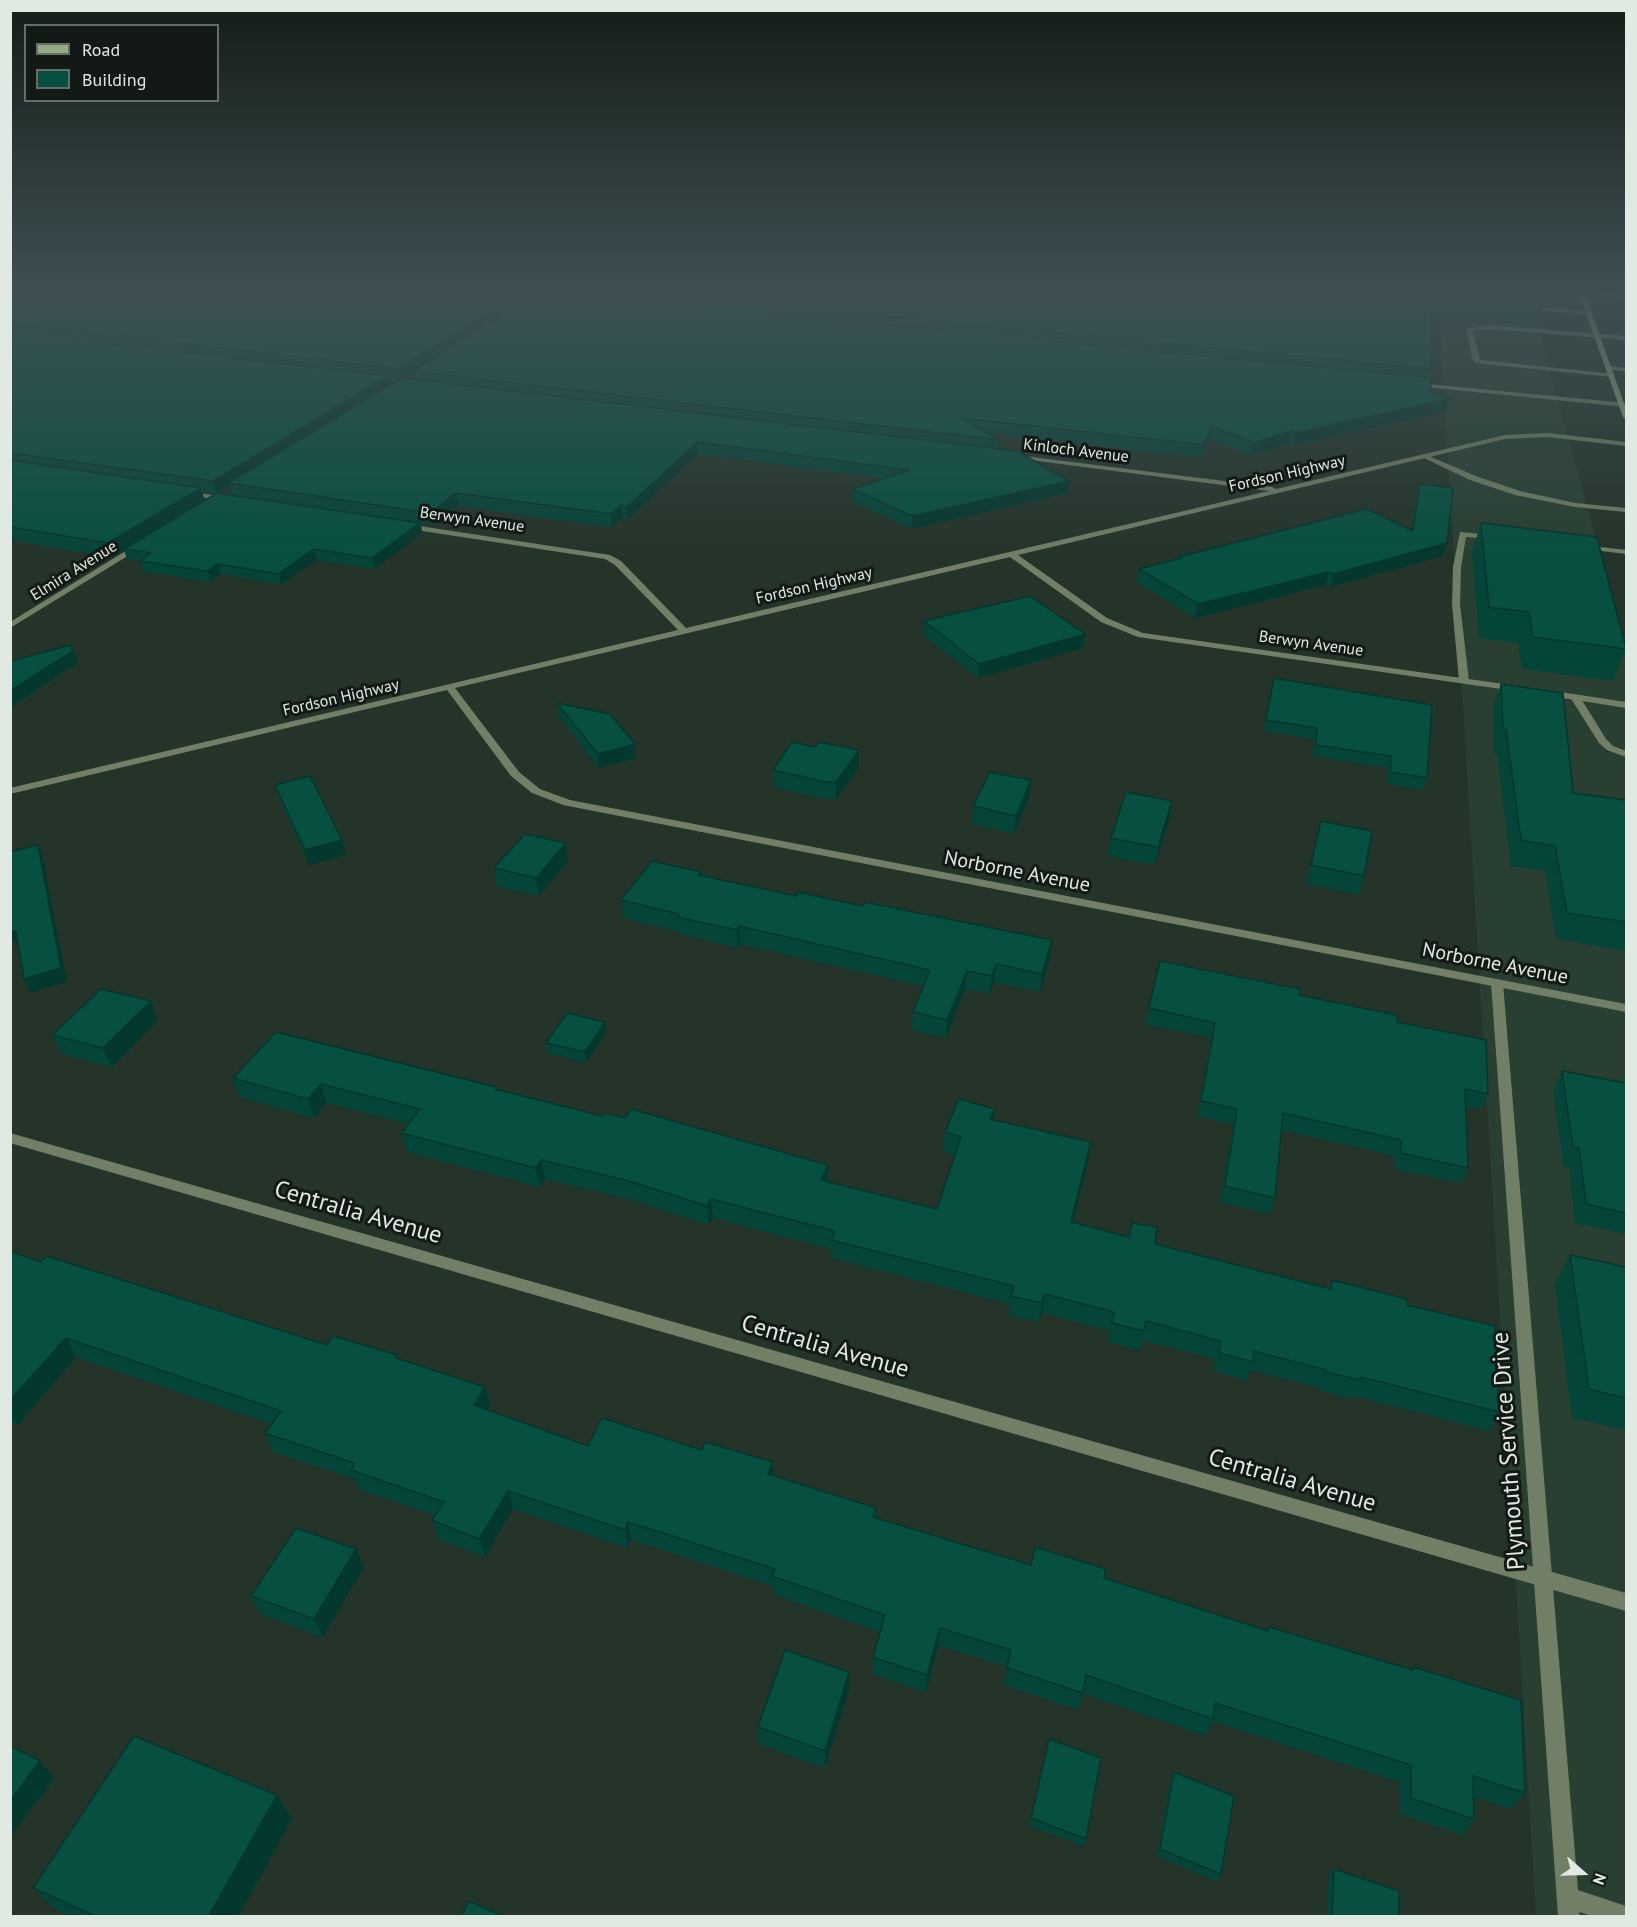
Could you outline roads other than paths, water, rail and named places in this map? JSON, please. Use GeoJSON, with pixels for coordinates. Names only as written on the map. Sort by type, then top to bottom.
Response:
{"type":"FeatureCollection","features":[{"type":"Feature","properties":{"kind":"main road"},"geometry":{"type":"LineString","coordinates":[[1615,381],[1626,417]]}},
{"type":"Feature","properties":{"kind":"street"},"geometry":{"type":"LineString","coordinates":[[1408,384],[1624,405]]}},
{"type":"Feature","properties":{"kind":"street","name":"Fordson Highway"},"geometry":{"type":"LineString","coordinates":[[10,791],[1515,435],[1548,435],[1626,444]]}},
{"type":"Feature","properties":{"kind":"street"},"geometry":{"type":"LineString","coordinates":[[1424,456],[1473,478],[1518,493],[1575,504],[1626,510]]}},
{"type":"Feature","properties":{"kind":"street","name":"Kinloch Avenue"},"geometry":{"type":"LineString","coordinates":[[1012,457],[1280,490]]}},
{"type":"Feature","properties":{"kind":"street"},"geometry":{"type":"LineString","coordinates":[[180,492],[235,500]]}},
{"type":"Feature","properties":{"kind":"street"},"geometry":{"type":"LineString","coordinates":[[208,504],[228,492]]}},
{"type":"Feature","properties":{"kind":"street","name":"Berwyn Avenue"},"geometry":{"type":"LineString","coordinates":[[397,524],[607,557],[618,563],[685,632]]}},
{"type":"Feature","properties":{"kind":"street"},"geometry":{"type":"LineString","coordinates":[[1464,681],[1456,604],[1457,567],[1463,534],[1497,537]]}},
{"type":"Feature","properties":{"kind":"street","name":"Elmira Avenue"},"geometry":{"type":"LineString","coordinates":[[10,626],[149,540]]}},
{"type":"Feature","properties":{"kind":"street"},"geometry":{"type":"LineString","coordinates":[[1575,546],[1626,552]]}},
{"type":"Feature","properties":{"kind":"street","name":"Berwyn Avenue"},"geometry":{"type":"LineString","coordinates":[[1013,555],[1104,621],[1141,635],[1531,691]]}},
{"type":"Feature","properties":{"kind":"street","name":"Norborne Avenue"},"geometry":{"type":"LineString","coordinates":[[450,688],[515,774],[536,791],[567,803],[1626,1008]]}},
{"type":"Feature","properties":{"kind":"street"},"geometry":{"type":"LineString","coordinates":[[1542,692],[1626,705]]}},
{"type":"Feature","properties":{"kind":"street"},"geometry":{"type":"LineString","coordinates":[[1575,697],[1602,741],[1610,748],[1626,754]]}},
{"type":"Feature","properties":{"kind":"street","name":"Plymouth Service Drive"},"geometry":{"type":"LineString","coordinates":[[1497,983],[1568,1907]]}},
{"type":"Feature","properties":{"kind":"street","name":"Centralia Avenue"},"geometry":{"type":"LineString","coordinates":[[10,1138],[1626,1602]]}},
{"type":"Feature","properties":{"kind":"street"},"geometry":{"type":"LineString","coordinates":[[1568,1907],[1624,1917]]}}]}
